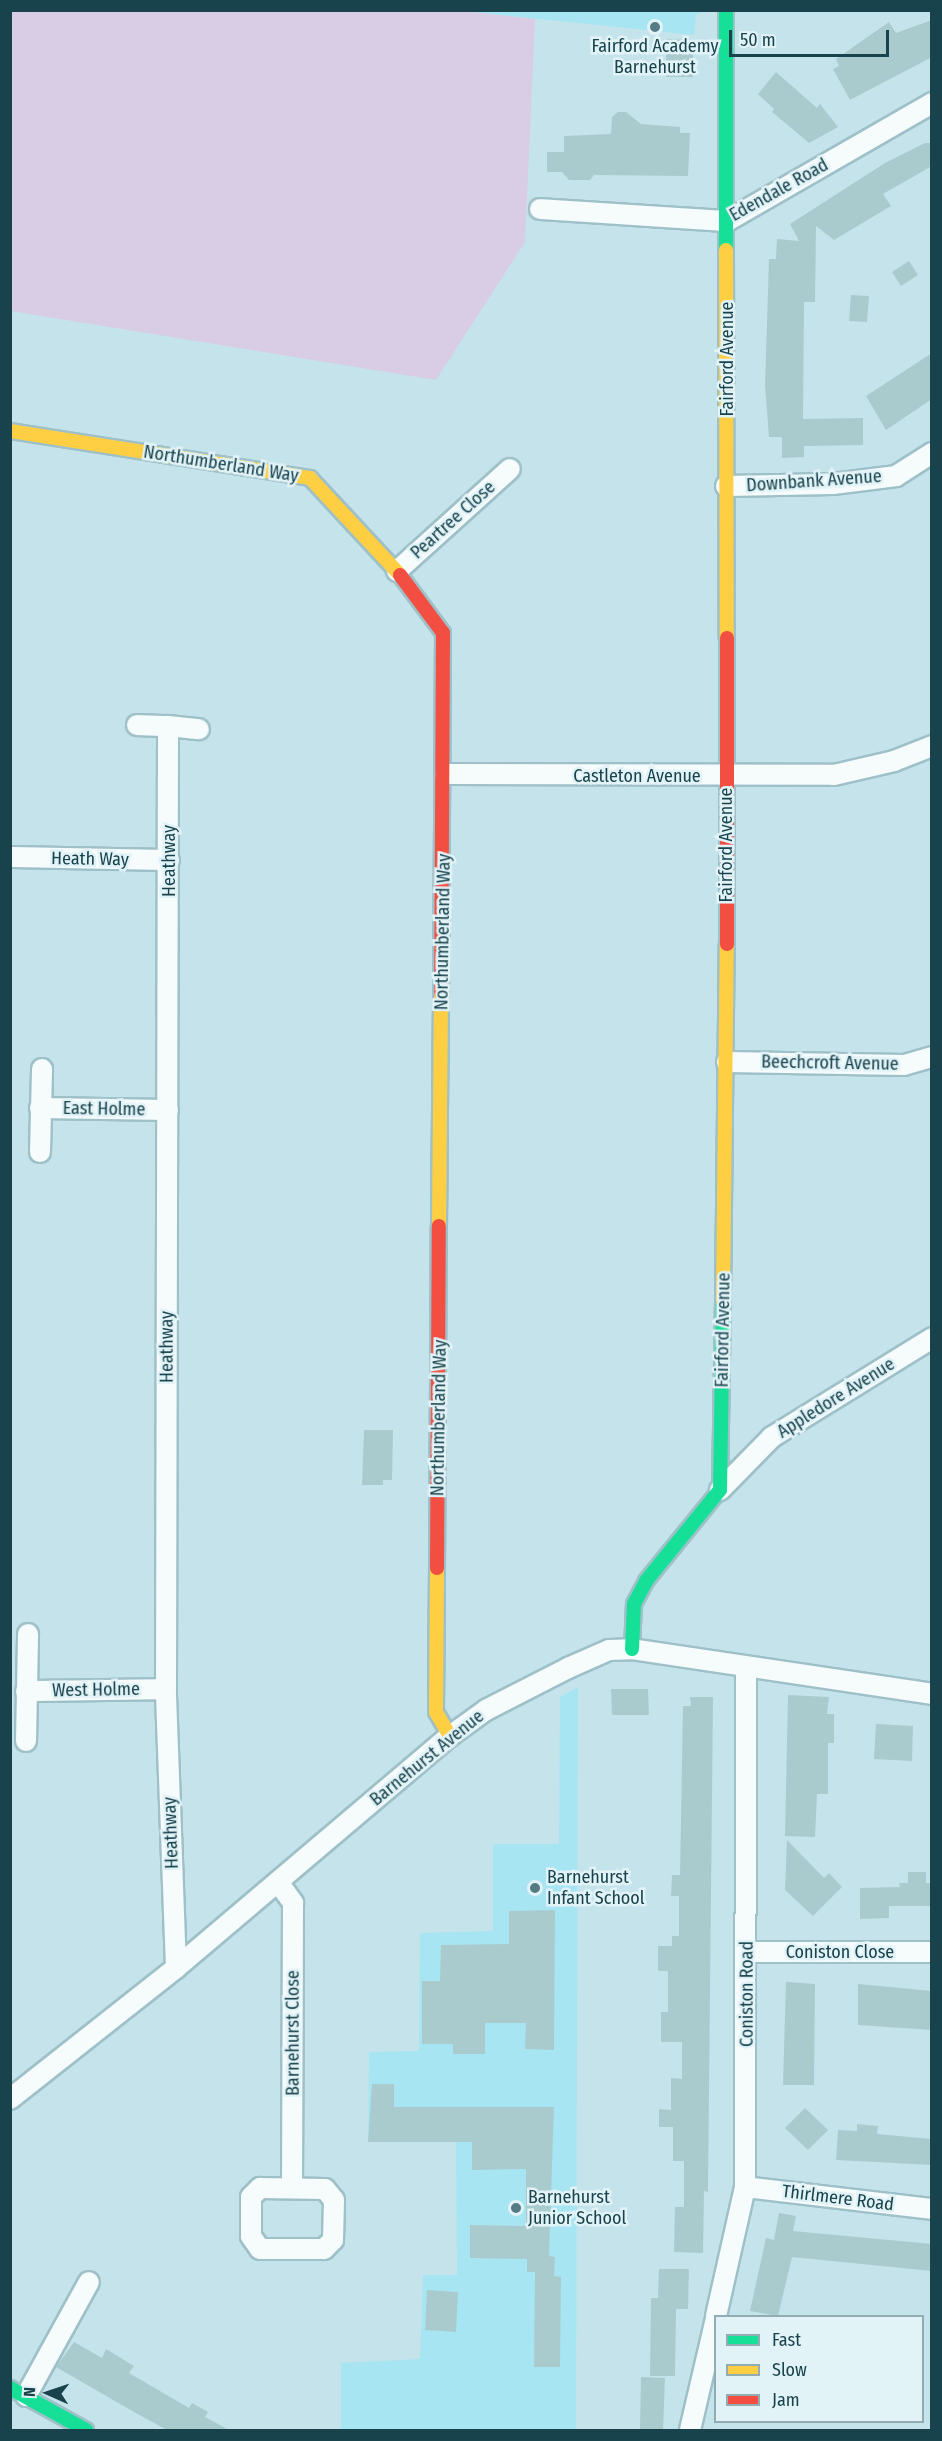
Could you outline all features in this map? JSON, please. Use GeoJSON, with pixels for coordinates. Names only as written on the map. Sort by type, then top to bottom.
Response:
{"type":"FeatureCollection","features":[{"type":"Feature","properties":{"kind":"street","name":"Fairford Avenue"},"geometry":{"type":"LineString","coordinates":[[720,1490],[727,1062],[726,10]]}},
{"type":"Feature","properties":{"kind":"street","name":"Edendale Road"},"geometry":{"type":"LineString","coordinates":[[540,209],[727,221],[932,103]]}},
{"type":"Feature","properties":{"kind":"street","name":"Northumberland Way"},"geometry":{"type":"LineString","coordinates":[[10,431],[310,478],[397,571],[443,633],[446,774],[436,1712],[450,1736]]}},
{"type":"Feature","properties":{"kind":"street","name":"Downbank Avenue"},"geometry":{"type":"LineString","coordinates":[[726,486],[833,484],[897,476],[932,453]]}},
{"type":"Feature","properties":{"kind":"street","name":"Peartree Close"},"geometry":{"type":"LineString","coordinates":[[397,571],[510,470]]}},
{"type":"Feature","properties":{"kind":"street"},"geometry":{"type":"LineString","coordinates":[[137,725],[199,729]]}},
{"type":"Feature","properties":{"kind":"street","name":"Heathway"},"geometry":{"type":"LineString","coordinates":[[168,726],[166,1689],[176,1968]]}},
{"type":"Feature","properties":{"kind":"street","name":"Castleton Avenue"},"geometry":{"type":"LineString","coordinates":[[446,774],[834,775],[894,762],[932,746]]}},
{"type":"Feature","properties":{"kind":"street","name":"Heath Way"},"geometry":{"type":"LineString","coordinates":[[10,857],[169,860]]}},
{"type":"Feature","properties":{"kind":"street","name":"Beechcroft Avenue"},"geometry":{"type":"LineString","coordinates":[[727,1062],[904,1065],[932,1057]]}},
{"type":"Feature","properties":{"kind":"street","name":"East Holme"},"geometry":{"type":"LineString","coordinates":[[40,1152],[42,1069]]}},
{"type":"Feature","properties":{"kind":"street","name":"East Holme"},"geometry":{"type":"LineString","coordinates":[[40,1108],[168,1110]]}},
{"type":"Feature","properties":{"kind":"street","name":"Appledore Avenue"},"geometry":{"type":"LineString","coordinates":[[720,1490],[772,1437],[932,1338]]}},
{"type":"Feature","properties":{"kind":"street"},"geometry":{"type":"LineString","coordinates":[[632,1649],[634,1604],[646,1581],[720,1490]]}},
{"type":"Feature","properties":{"kind":"street","name":"West Holme"},"geometry":{"type":"LineString","coordinates":[[26,1741],[28,1634]]}},
{"type":"Feature","properties":{"kind":"street","name":"Barnehurst Avenue"},"geometry":{"type":"LineString","coordinates":[[10,2099],[176,1968],[450,1736],[486,1710],[568,1668],[609,1650],[632,1649],[746,1668],[932,1694]]}},
{"type":"Feature","properties":{"kind":"street","name":"Coniston Road"},"geometry":{"type":"LineString","coordinates":[[716,2315],[746,2187],[748,1952],[746,1668]]}},
{"type":"Feature","properties":{"kind":"street","name":"West Holme"},"geometry":{"type":"LineString","coordinates":[[26,1691],[166,1689]]}},
{"type":"Feature","properties":{"kind":"street","name":"Barnehurst Close"},"geometry":{"type":"LineString","coordinates":[[278,1882],[293,1903],[292,2188]]}},
{"type":"Feature","properties":{"kind":"street","name":"Coniston Close"},"geometry":{"type":"LineString","coordinates":[[748,1952],[932,1952]]}},
{"type":"Feature","properties":{"kind":"street","name":"Thirlmere Road"},"geometry":{"type":"LineString","coordinates":[[746,2187],[932,2209]]}},
{"type":"Feature","properties":{"kind":"street"},"geometry":{"type":"LineString","coordinates":[[260,2188],[292,2188],[325,2189],[334,2200],[333,2240],[324,2249],[260,2249],[251,2236],[251,2197],[260,2188]]}},
{"type":"Feature","properties":{"kind":"street"},"geometry":{"type":"LineString","coordinates":[[86,2430],[18,2392],[89,2282]]}},
{"type":"Feature","properties":{"kind":"street","name":"Coniston Road"},"geometry":{"type":"LineString","coordinates":[[690,2430],[714,2326]]}},
{"type":"Feature","properties":{"kind":"shaded area"},"geometry":{"type":"Polygon","coordinates":[[[11,11],[463,11],[535,19],[525,242],[436,380],[11,311],[11,11]]]}},
{"type":"Feature","properties":{"kind":"shaded area","name":"Fairford Academy Barnehurst"},"geometry":{"type":"Polygon","coordinates":[[[463,11],[705,11],[696,15],[694,35],[463,11]]]}},
{"type":"Feature","properties":{"kind":"shaded area"},"geometry":{"type":"Polygon","coordinates":[[[578,1687],[576,2430],[341,2430],[341,2363],[420,2359],[423,2275],[457,2275],[456,2142],[368,2142],[369,2052],[419,2051],[420,1933],[493,1931],[493,1844],[559,1844],[560,1697],[578,1687]]]}},
{"type":"Feature","properties":{"kind":"building"},"geometry":{"type":"Polygon","coordinates":[[[932,20],[932,57],[850,100],[833,69],[839,66],[836,59],[889,22],[896,33],[932,20]]]}},
{"type":"Feature","properties":{"kind":"building"},"geometry":{"type":"Polygon","coordinates":[[[666,39],[693,40],[693,77],[666,77],[666,39]]]}},
{"type":"Feature","properties":{"kind":"building"},"geometry":{"type":"Polygon","coordinates":[[[776,72],[817,108],[820,104],[838,127],[809,143],[772,112],[774,109],[758,94],[776,72]]]}},
{"type":"Feature","properties":{"kind":"building"},"geometry":{"type":"Polygon","coordinates":[[[618,112],[626,112],[641,124],[680,127],[680,133],[690,133],[688,176],[594,175],[590,180],[569,180],[562,172],[547,172],[547,152],[564,152],[564,136],[611,134],[612,117],[618,112]]]}},
{"type":"Feature","properties":{"kind":"building"},"geometry":{"type":"Polygon","coordinates":[[[925,143],[932,143],[932,166],[883,194],[891,206],[834,240],[816,226],[815,302],[804,302],[803,419],[863,418],[863,445],[804,446],[804,457],[782,458],[782,437],[769,437],[765,386],[769,259],[776,259],[777,239],[799,241],[790,224],[885,163],[925,143]]]}},
{"type":"Feature","properties":{"kind":"building"},"geometry":{"type":"Polygon","coordinates":[[[909,261],[918,275],[901,286],[892,272],[909,261]]]}},
{"type":"Feature","properties":{"kind":"building"},"geometry":{"type":"Polygon","coordinates":[[[851,295],[869,296],[867,322],[849,321],[851,295]]]}},
{"type":"Feature","properties":{"kind":"building"},"geometry":{"type":"Polygon","coordinates":[[[932,353],[932,399],[886,430],[866,396],[932,353]]]}},
{"type":"Feature","properties":{"kind":"building"},"geometry":{"type":"Polygon","coordinates":[[[364,1430],[393,1430],[392,1480],[383,1480],[383,1485],[362,1485],[364,1430]]]}},
{"type":"Feature","properties":{"kind":"building"},"geometry":{"type":"Polygon","coordinates":[[[611,1689],[648,1689],[649,1715],[612,1715],[611,1689]]]}},
{"type":"Feature","properties":{"kind":"building"},"geometry":{"type":"Polygon","coordinates":[[[788,1695],[829,1697],[827,1714],[834,1714],[834,1743],[828,1743],[828,1794],[817,1794],[815,1837],[785,1836],[788,1695]]]}},
{"type":"Feature","properties":{"kind":"building"},"geometry":{"type":"Polygon","coordinates":[[[690,1697],[713,1697],[708,2192],[704,2191],[703,2253],[674,2252],[675,2207],[684,2207],[684,2161],[673,2161],[673,2127],[659,2127],[659,2109],[671,2110],[671,2078],[682,2079],[682,2042],[661,2042],[661,2012],[668,2012],[668,1971],[658,1971],[658,1946],[672,1946],[672,1936],[679,1936],[679,1896],[671,1896],[672,1875],[680,1875],[683,1706],[691,1706],[690,1697]]]}},
{"type":"Feature","properties":{"kind":"building"},"geometry":{"type":"Polygon","coordinates":[[[876,1724],[913,1726],[912,1761],[874,1759],[876,1724]]]}},
{"type":"Feature","properties":{"kind":"building"},"geometry":{"type":"Polygon","coordinates":[[[787,1840],[824,1878],[829,1873],[842,1887],[813,1916],[785,1890],[787,1840]]]}},
{"type":"Feature","properties":{"kind":"building"},"geometry":{"type":"Polygon","coordinates":[[[908,1872],[926,1872],[926,1883],[932,1883],[932,1906],[889,1906],[889,1918],[860,1919],[860,1888],[900,1887],[899,1883],[908,1883],[908,1872]]]}},
{"type":"Feature","properties":{"kind":"building"},"geometry":{"type":"Polygon","coordinates":[[[555,1910],[554,2050],[525,2049],[526,2023],[485,2023],[485,2054],[453,2054],[453,2044],[422,2044],[422,1981],[440,1981],[441,1945],[509,1944],[509,1911],[555,1910]]]}},
{"type":"Feature","properties":{"kind":"building"},"geometry":{"type":"Polygon","coordinates":[[[786,1982],[815,1984],[814,2085],[783,2085],[786,1982]]]}},
{"type":"Feature","properties":{"kind":"building"},"geometry":{"type":"Polygon","coordinates":[[[858,1984],[932,1991],[932,2030],[858,2025],[858,1984]]]}},
{"type":"Feature","properties":{"kind":"building"},"geometry":{"type":"Polygon","coordinates":[[[372,2084],[394,2084],[394,2107],[554,2107],[549,2256],[555,2257],[554,2276],[561,2277],[560,2367],[534,2367],[535,2272],[527,2272],[527,2259],[470,2258],[470,2225],[526,2226],[526,2169],[472,2170],[472,2142],[368,2142],[372,2084]]]}},
{"type":"Feature","properties":{"kind":"building"},"geometry":{"type":"Polygon","coordinates":[[[805,2108],[828,2130],[808,2150],[785,2128],[805,2108]]]}},
{"type":"Feature","properties":{"kind":"building"},"geometry":{"type":"Polygon","coordinates":[[[857,2124],[878,2126],[877,2134],[932,2139],[932,2165],[836,2160],[838,2130],[857,2131],[857,2124]]]}},
{"type":"Feature","properties":{"kind":"building"},"geometry":{"type":"Polygon","coordinates":[[[779,2213],[796,2216],[793,2231],[932,2244],[932,2271],[792,2257],[778,2315],[750,2311],[766,2238],[774,2240],[779,2213]]]}},
{"type":"Feature","properties":{"kind":"building"},"geometry":{"type":"Polygon","coordinates":[[[659,2269],[689,2269],[688,2309],[676,2309],[675,2376],[650,2376],[651,2298],[658,2298],[659,2269]]]}},
{"type":"Feature","properties":{"kind":"building"},"geometry":{"type":"Polygon","coordinates":[[[427,2290],[458,2292],[456,2332],[425,2330],[427,2290]]]}},
{"type":"Feature","properties":{"kind":"building"},"geometry":{"type":"Polygon","coordinates":[[[74,2342],[102,2358],[106,2349],[134,2366],[129,2373],[189,2408],[192,2403],[208,2412],[205,2417],[229,2430],[167,2430],[134,2412],[56,2367],[74,2342]]]}},
{"type":"Feature","properties":{"kind":"building"},"geometry":{"type":"Polygon","coordinates":[[[641,2377],[665,2378],[663,2430],[640,2430],[641,2377]]]}},
{"type":"Feature","properties":{"kind":"traffic: fast"},"geometry":{"type":"LineString","coordinates":[[726,10],[726,250]]}},
{"type":"Feature","properties":{"kind":"traffic: fast"},"geometry":{"type":"LineString","coordinates":[[632,1649],[634,1604],[646,1581],[720,1490],[723,1301]]}},
{"type":"Feature","properties":{"kind":"traffic: fast"},"geometry":{"type":"LineString","coordinates":[[10,2388],[86,2430]]}},
{"type":"Feature","properties":{"kind":"traffic: slow"},"geometry":{"type":"LineString","coordinates":[[726,250],[727,638]]}},
{"type":"Feature","properties":{"kind":"traffic: slow"},"geometry":{"type":"LineString","coordinates":[[10,431],[310,478],[400,575]]}},
{"type":"Feature","properties":{"kind":"traffic: slow"},"geometry":{"type":"LineString","coordinates":[[723,1301],[727,944]]}},
{"type":"Feature","properties":{"kind":"traffic: slow"},"geometry":{"type":"LineString","coordinates":[[439,1226],[441,993]]}},
{"type":"Feature","properties":{"kind":"traffic: slow"},"geometry":{"type":"LineString","coordinates":[[437,1568],[436,1712],[450,1736]]}},
{"type":"Feature","properties":{"kind":"traffic: jam"},"geometry":{"type":"LineString","coordinates":[[400,575],[443,633],[441,993]]}},
{"type":"Feature","properties":{"kind":"traffic: jam"},"geometry":{"type":"LineString","coordinates":[[727,638],[727,944]]}},
{"type":"Feature","properties":{"kind":"traffic: jam"},"geometry":{"type":"LineString","coordinates":[[437,1568],[439,1226]]}},
{"type":"Feature","properties":{"kind":"place","name":"Fairford Academy Barnehurst"},"geometry":{"type":"Point","coordinates":[655,27]}},
{"type":"Feature","properties":{"kind":"place","name":"Barnehurst Infant School"},"geometry":{"type":"Point","coordinates":[535,1888]}},
{"type":"Feature","properties":{"kind":"place","name":"Barnehurst Junior School"},"geometry":{"type":"Point","coordinates":[516,2208]}}]}
